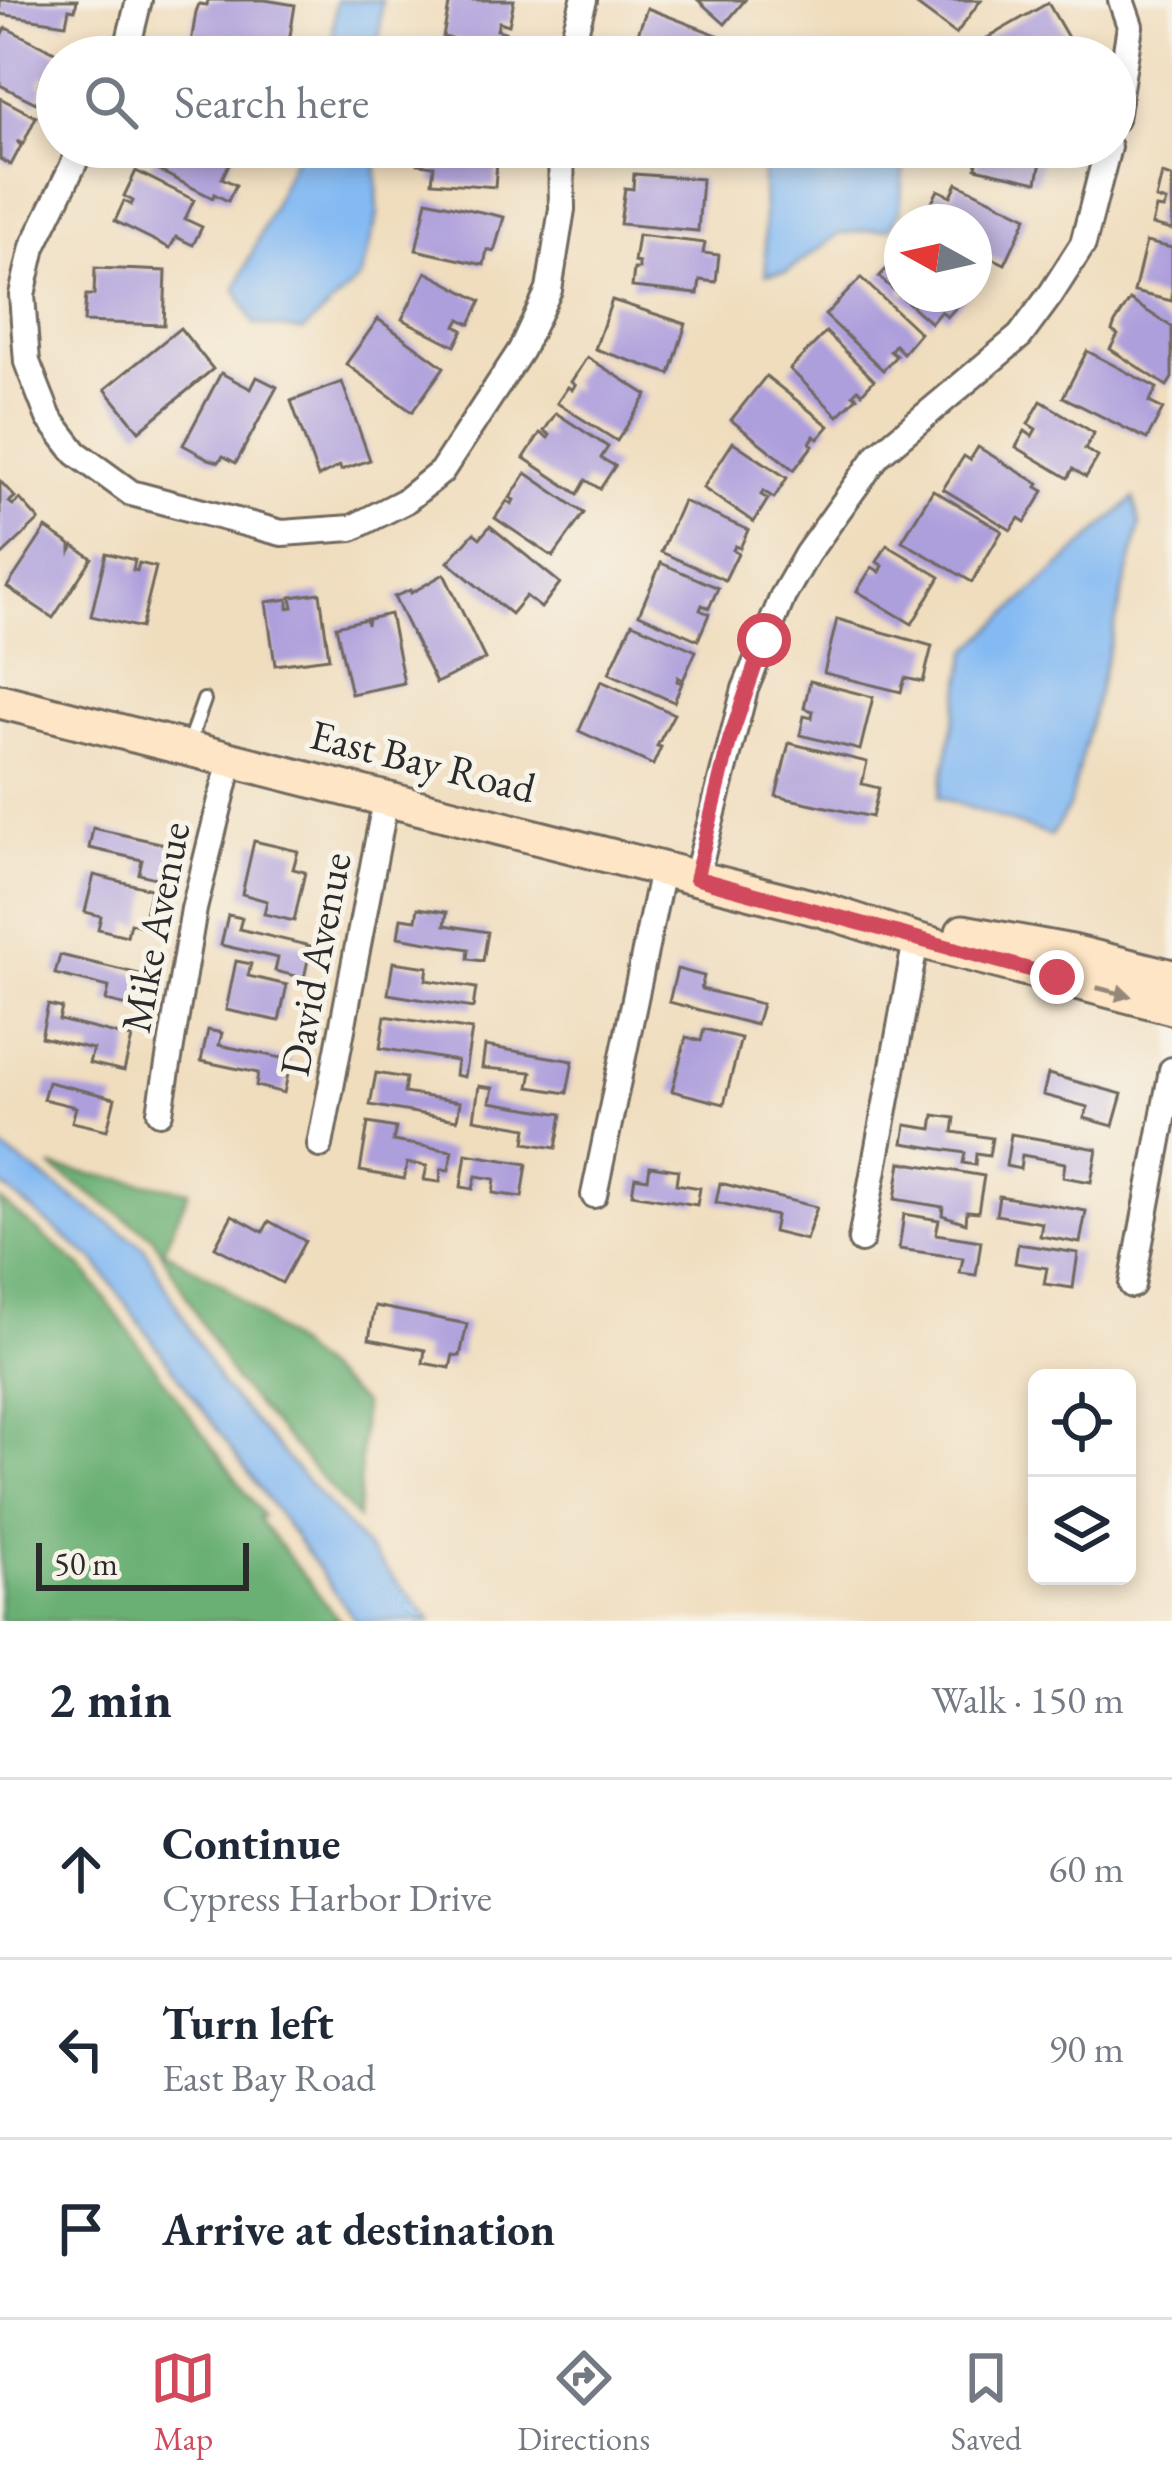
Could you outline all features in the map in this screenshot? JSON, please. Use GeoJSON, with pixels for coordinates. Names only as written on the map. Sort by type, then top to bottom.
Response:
{"type":"FeatureCollection","features":[{"type":"Feature","properties":{"kind":"street"},"geometry":{"type":"LineString","coordinates":[[130,36],[139,0]]}},
{"type":"Feature","properties":{"kind":"street"},"geometry":{"type":"LineString","coordinates":[[574,36],[584,0]]}},
{"type":"Feature","properties":{"kind":"street"},"geometry":{"type":"LineString","coordinates":[[1121,0],[1128,36]]}},
{"type":"Feature","properties":{"kind":"street"},"geometry":{"type":"LineString","coordinates":[[72,168],[33,247],[22,295],[27,362],[50,418],[76,453],[131,494],[282,532],[352,528],[405,501],[441,472],[521,350],[549,290],[562,209],[561,168]]}},
{"type":"Feature","properties":{"kind":"street"},"geometry":{"type":"LineString","coordinates":[[696,878],[746,689],[783,596],[807,554],[878,455],[1020,335],[1083,244],[1103,168]]}},
{"type":"Feature","properties":{"kind":"street","name":"East Bay Road"},"geometry":{"type":"LineString","coordinates":[[0,701],[823,910],[916,940],[1172,1006]]}},
{"type":"Feature","properties":{"kind":"street","name":"Mike Avenue"},"geometry":{"type":"LineString","coordinates":[[160,1112],[194,909],[231,759]]}},
{"type":"Feature","properties":{"kind":"street","name":"David Avenue"},"geometry":{"type":"LineString","coordinates":[[320,1145],[386,798]]}},
{"type":"Feature","properties":{"kind":"street"},"geometry":{"type":"LineString","coordinates":[[594,1196],[662,870]]}},
{"type":"Feature","properties":{"kind":"street","name":"East Bay Road"},"geometry":{"type":"LineString","coordinates":[[823,910],[1072,952],[1172,977]]}},
{"type":"Feature","properties":{"kind":"street"},"geometry":{"type":"LineString","coordinates":[[861,1240],[916,940]]}},
{"type":"Feature","properties":{"kind":"street"},"geometry":{"type":"LineString","coordinates":[[1132,1285],[1172,1070]]}},
{"type":"Feature","properties":{"kind":"lane"},"geometry":{"type":"LineString","coordinates":[[187,748],[204,700]]}},
{"type":"Feature","properties":{"kind":"green space"},"geometry":{"type":"Polygon","coordinates":[[[51,1167],[189,1191],[163,1250],[223,1285],[363,1404],[358,1519],[234,1380],[153,1237],[51,1167]]]}},
{"type":"Feature","properties":{"kind":"green space"},"geometry":{"type":"Polygon","coordinates":[[[0,1200],[84,1269],[263,1516],[258,1518],[340,1621],[0,1621],[0,1200]]]}},
{"type":"Feature","properties":{"kind":"water"},"geometry":{"type":"Polygon","coordinates":[[[336,0],[382,0],[379,36],[333,36],[336,0]]]}},
{"type":"Feature","properties":{"kind":"water"},"geometry":{"type":"Polygon","coordinates":[[[290,168],[377,168],[378,214],[360,279],[303,331],[254,324],[236,289],[290,168]]]}},
{"type":"Feature","properties":{"kind":"water"},"geometry":{"type":"Polygon","coordinates":[[[763,168],[903,168],[901,204],[884,204],[884,229],[839,234],[787,272],[766,274],[763,168]]]}},
{"type":"Feature","properties":{"kind":"water"},"geometry":{"type":"Polygon","coordinates":[[[1134,498],[1140,525],[1069,807],[1051,836],[939,797],[968,651],[1134,498]]]}},
{"type":"Feature","properties":{"kind":"water"},"geometry":{"type":"Polygon","coordinates":[[[0,1147],[144,1247],[222,1386],[432,1621],[356,1621],[95,1261],[0,1184],[0,1147]]]}},
{"type":"Feature","properties":{"kind":"building"},"geometry":{"type":"Polygon","coordinates":[[[0,0],[77,0],[66,24],[0,14],[0,0]]]}},
{"type":"Feature","properties":{"kind":"building"},"geometry":{"type":"Polygon","coordinates":[[[208,0],[265,0],[295,5],[290,36],[192,36],[199,4],[207,5],[208,0]]]}},
{"type":"Feature","properties":{"kind":"building"},"geometry":{"type":"Polygon","coordinates":[[[450,0],[514,0],[509,25],[499,22],[497,30],[505,32],[504,36],[443,36],[450,0]]]}},
{"type":"Feature","properties":{"kind":"building"},"geometry":{"type":"Polygon","coordinates":[[[698,0],[745,0],[725,24],[698,0]]]}},
{"type":"Feature","properties":{"kind":"building"},"geometry":{"type":"Polygon","coordinates":[[[916,0],[981,0],[956,34],[916,0]]]}},
{"type":"Feature","properties":{"kind":"building"},"geometry":{"type":"Polygon","coordinates":[[[1048,3],[1067,36],[990,36],[1048,3]]]}},
{"type":"Feature","properties":{"kind":"building"},"geometry":{"type":"Polygon","coordinates":[[[647,8],[720,36],[637,36],[647,8]]]}},
{"type":"Feature","properties":{"kind":"building"},"geometry":{"type":"Polygon","coordinates":[[[6,28],[36,43],[36,103],[0,85],[0,39],[6,28]]]}},
{"type":"Feature","properties":{"kind":"building"},"geometry":{"type":"Polygon","coordinates":[[[0,98],[36,117],[23,144],[17,141],[21,146],[11,165],[0,159],[0,98]]]}},
{"type":"Feature","properties":{"kind":"building"},"geometry":{"type":"Polygon","coordinates":[[[154,168],[227,168],[222,178],[236,185],[228,201],[214,194],[213,198],[154,168]]]}},
{"type":"Feature","properties":{"kind":"building"},"geometry":{"type":"Polygon","coordinates":[[[434,168],[496,168],[495,187],[432,182],[434,168]]]}},
{"type":"Feature","properties":{"kind":"building"},"geometry":{"type":"Polygon","coordinates":[[[976,168],[1040,168],[1037,182],[976,168]]]}},
{"type":"Feature","properties":{"kind":"building"},"geometry":{"type":"Polygon","coordinates":[[[136,171],[194,200],[185,219],[202,227],[193,245],[176,237],[170,248],[115,221],[124,201],[131,205],[133,201],[124,196],[136,171]]]}},
{"type":"Feature","properties":{"kind":"building"},"geometry":{"type":"Polygon","coordinates":[[[634,174],[702,179],[698,231],[620,224],[625,188],[633,189],[634,174]]]}},
{"type":"Feature","properties":{"kind":"building"},"geometry":{"type":"Polygon","coordinates":[[[1162,174],[1172,177],[1172,230],[1152,225],[1156,208],[1164,209],[1166,202],[1156,199],[1162,174]]]}},
{"type":"Feature","properties":{"kind":"building"},"geometry":{"type":"Polygon","coordinates":[[[957,183],[1027,217],[1005,264],[992,258],[992,204],[931,204],[938,190],[951,196],[957,183]]]}},
{"type":"Feature","properties":{"kind":"building"},"geometry":{"type":"Polygon","coordinates":[[[427,200],[504,217],[494,252],[487,250],[484,265],[416,250],[427,200]]]}},
{"type":"Feature","properties":{"kind":"building"},"geometry":{"type":"Polygon","coordinates":[[[638,235],[705,243],[703,253],[719,255],[716,282],[700,280],[698,294],[632,287],[634,269],[639,269],[634,262],[638,235]]]}},
{"type":"Feature","properties":{"kind":"building"},"geometry":{"type":"Polygon","coordinates":[[[1146,242],[1172,248],[1172,301],[1134,292],[1146,242]]]}},
{"type":"Feature","properties":{"kind":"building"},"geometry":{"type":"Polygon","coordinates":[[[95,268],[166,271],[164,325],[84,322],[86,295],[94,295],[95,268]]]}},
{"type":"Feature","properties":{"kind":"building"},"geometry":{"type":"Polygon","coordinates":[[[426,272],[481,301],[470,324],[460,319],[456,326],[463,330],[455,346],[402,319],[426,272]]]}},
{"type":"Feature","properties":{"kind":"building"},"geometry":{"type":"Polygon","coordinates":[[[861,278],[884,299],[884,312],[897,312],[920,333],[903,353],[895,345],[890,351],[896,356],[883,370],[825,315],[861,278]]]}},
{"type":"Feature","properties":{"kind":"building"},"geometry":{"type":"Polygon","coordinates":[[[612,300],[686,324],[670,374],[595,349],[612,300]]]}},
{"type":"Feature","properties":{"kind":"building"},"geometry":{"type":"Polygon","coordinates":[[[1130,300],[1172,327],[1172,378],[1167,386],[1110,349],[1118,335],[1112,331],[1115,323],[1130,300]]]}},
{"type":"Feature","properties":{"kind":"building"},"geometry":{"type":"Polygon","coordinates":[[[919,312],[940,312],[931,323],[919,312]]]}},
{"type":"Feature","properties":{"kind":"building"},"geometry":{"type":"Polygon","coordinates":[[[378,319],[444,367],[412,412],[346,364],[378,319]]]}},
{"type":"Feature","properties":{"kind":"building"},"geometry":{"type":"Polygon","coordinates":[[[180,328],[213,369],[139,431],[105,389],[180,328]]]}},
{"type":"Feature","properties":{"kind":"building"},"geometry":{"type":"Polygon","coordinates":[[[826,332],[874,380],[862,393],[858,389],[853,394],[857,397],[838,416],[790,369],[826,332]]]}},
{"type":"Feature","properties":{"kind":"building"},"geometry":{"type":"Polygon","coordinates":[[[1087,351],[1157,388],[1149,402],[1163,409],[1147,439],[1063,397],[1087,351]]]}},
{"type":"Feature","properties":{"kind":"building"},"geometry":{"type":"Polygon","coordinates":[[[587,357],[647,395],[617,441],[557,403],[568,387],[572,390],[571,382],[587,357]]]}},
{"type":"Feature","properties":{"kind":"building"},"geometry":{"type":"Polygon","coordinates":[[[221,373],[251,389],[257,377],[277,387],[236,463],[223,456],[219,462],[209,459],[183,445],[221,373]]]}},
{"type":"Feature","properties":{"kind":"building"},"geometry":{"type":"Polygon","coordinates":[[[766,376],[829,426],[818,439],[814,436],[813,445],[794,470],[731,420],[766,376]]]}},
{"type":"Feature","properties":{"kind":"building"},"geometry":{"type":"Polygon","coordinates":[[[342,382],[370,460],[341,470],[340,466],[318,477],[291,401],[342,382]]]}},
{"type":"Feature","properties":{"kind":"building"},"geometry":{"type":"Polygon","coordinates":[[[1041,401],[1094,433],[1085,449],[1098,457],[1086,477],[1073,469],[1068,478],[1016,447],[1025,431],[1032,436],[1036,429],[1028,424],[1041,401]]]}},
{"type":"Feature","properties":{"kind":"building"},"geometry":{"type":"Polygon","coordinates":[[[556,413],[608,447],[601,458],[615,466],[600,489],[586,480],[578,494],[524,458],[540,433],[548,438],[544,431],[556,413]]]}},
{"type":"Feature","properties":{"kind":"building"},"geometry":{"type":"Polygon","coordinates":[[[733,442],[787,478],[774,498],[763,491],[761,495],[768,499],[754,522],[703,488],[733,442]]]}},
{"type":"Feature","properties":{"kind":"building"},"geometry":{"type":"Polygon","coordinates":[[[978,447],[1044,491],[1025,522],[1019,518],[1011,530],[943,489],[964,456],[970,460],[978,447]]]}},
{"type":"Feature","properties":{"kind":"building"},"geometry":{"type":"Polygon","coordinates":[[[526,473],[584,513],[553,557],[495,518],[507,501],[512,504],[510,498],[526,473]]]}},
{"type":"Feature","properties":{"kind":"building"},"geometry":{"type":"Polygon","coordinates":[[[0,481],[15,497],[9,502],[13,505],[20,499],[39,520],[0,557],[0,481]]]}},
{"type":"Feature","properties":{"kind":"building"},"geometry":{"type":"Polygon","coordinates":[[[933,490],[1002,531],[972,582],[902,541],[933,490]]]}},
{"type":"Feature","properties":{"kind":"building"},"geometry":{"type":"Polygon","coordinates":[[[683,501],[748,530],[740,548],[733,550],[738,553],[725,580],[661,552],[683,501]]]}},
{"type":"Feature","properties":{"kind":"building"},"geometry":{"type":"Polygon","coordinates":[[[490,526],[560,583],[541,608],[526,596],[511,614],[448,562],[474,533],[480,538],[490,526]]]}},
{"type":"Feature","properties":{"kind":"building"},"geometry":{"type":"Polygon","coordinates":[[[46,528],[71,545],[71,551],[74,546],[92,558],[53,618],[7,587],[46,528]]]}},
{"type":"Feature","properties":{"kind":"building"},"geometry":{"type":"Polygon","coordinates":[[[887,545],[940,577],[912,624],[857,591],[872,567],[880,572],[883,566],[877,562],[887,545]]]}},
{"type":"Feature","properties":{"kind":"building"},"geometry":{"type":"Polygon","coordinates":[[[106,553],[135,560],[133,570],[137,571],[139,563],[156,567],[141,628],[91,616],[106,553]]]}},
{"type":"Feature","properties":{"kind":"building"},"geometry":{"type":"Polygon","coordinates":[[[661,563],[718,588],[709,608],[702,605],[700,610],[709,614],[698,640],[639,614],[661,563]]]}},
{"type":"Feature","properties":{"kind":"building"},"geometry":{"type":"Polygon","coordinates":[[[444,574],[485,659],[436,683],[394,597],[444,574]]]}},
{"type":"Feature","properties":{"kind":"building"},"geometry":{"type":"Polygon","coordinates":[[[320,593],[329,658],[275,665],[266,602],[288,599],[288,608],[293,607],[291,597],[320,593]]]}},
{"type":"Feature","properties":{"kind":"building"},"geometry":{"type":"Polygon","coordinates":[[[390,614],[404,683],[351,694],[336,626],[366,619],[367,625],[368,619],[390,614]]]}},
{"type":"Feature","properties":{"kind":"building"},"geometry":{"type":"Polygon","coordinates":[[[837,619],[932,646],[923,682],[905,678],[901,692],[824,673],[837,619]]]}},
{"type":"Feature","properties":{"kind":"building"},"geometry":{"type":"Polygon","coordinates":[[[632,623],[696,651],[683,680],[678,677],[682,683],[674,702],[609,673],[632,623]]]}},
{"type":"Feature","properties":{"kind":"building"},"geometry":{"type":"Polygon","coordinates":[[[601,681],[674,714],[653,765],[579,731],[601,681]]]}},
{"type":"Feature","properties":{"kind":"building"},"geometry":{"type":"Polygon","coordinates":[[[810,681],[873,697],[860,750],[800,735],[804,716],[812,718],[813,711],[804,708],[810,681]]]}},
{"type":"Feature","properties":{"kind":"building"},"geometry":{"type":"Polygon","coordinates":[[[789,743],[867,762],[862,784],[879,788],[872,817],[776,796],[789,743]]]}},
{"type":"Feature","properties":{"kind":"building"},"geometry":{"type":"Polygon","coordinates":[[[93,828],[178,847],[171,882],[139,874],[142,860],[89,848],[93,828]]]}},
{"type":"Feature","properties":{"kind":"building"},"geometry":{"type":"Polygon","coordinates":[[[254,841],[298,851],[293,869],[305,872],[294,921],[264,914],[267,901],[242,894],[254,841]]]}},
{"type":"Feature","properties":{"kind":"building"},"geometry":{"type":"Polygon","coordinates":[[[94,875],[151,889],[142,926],[130,923],[127,936],[98,929],[101,916],[85,912],[94,875]]]}},
{"type":"Feature","properties":{"kind":"building"},"geometry":{"type":"Polygon","coordinates":[[[418,908],[447,912],[445,925],[488,932],[483,961],[468,959],[469,949],[398,937],[401,918],[416,920],[418,908]]]}},
{"type":"Feature","properties":{"kind":"building"},"geometry":{"type":"Polygon","coordinates":[[[228,915],[242,918],[239,929],[311,946],[304,978],[275,971],[278,958],[221,945],[228,915]]]}},
{"type":"Feature","properties":{"kind":"building"},"geometry":{"type":"Polygon","coordinates":[[[60,955],[148,976],[140,1009],[106,1001],[109,987],[55,974],[60,955]]]}},
{"type":"Feature","properties":{"kind":"building"},"geometry":{"type":"Polygon","coordinates":[[[236,961],[251,964],[248,976],[287,985],[279,1021],[226,1010],[236,961]]]}},
{"type":"Feature","properties":{"kind":"building"},"geometry":{"type":"Polygon","coordinates":[[[393,962],[428,967],[426,980],[476,988],[473,1008],[388,994],[393,962]]]}},
{"type":"Feature","properties":{"kind":"building"},"geometry":{"type":"Polygon","coordinates":[[[677,969],[704,976],[701,989],[762,1004],[756,1025],[669,1002],[677,969]]]}},
{"type":"Feature","properties":{"kind":"building"},"geometry":{"type":"Polygon","coordinates":[[[48,1005],[62,1008],[59,1020],[132,1038],[124,1071],[89,1063],[93,1049],[41,1037],[48,1005]]]}},
{"type":"Feature","properties":{"kind":"building"},"geometry":{"type":"Polygon","coordinates":[[[385,1016],[472,1030],[464,1077],[455,1075],[457,1061],[380,1048],[385,1016]]]}},
{"type":"Feature","properties":{"kind":"building"},"geometry":{"type":"Polygon","coordinates":[[[704,1029],[741,1038],[724,1104],[672,1091],[686,1037],[701,1041],[704,1029]]]}},
{"type":"Feature","properties":{"kind":"building"},"geometry":{"type":"Polygon","coordinates":[[[208,1030],[222,1033],[219,1045],[291,1060],[284,1093],[256,1086],[258,1073],[201,1061],[208,1030]]]}},
{"type":"Feature","properties":{"kind":"building"},"geometry":{"type":"Polygon","coordinates":[[[485,1046],[573,1061],[567,1093],[529,1087],[532,1072],[482,1068],[485,1046]]]}},
{"type":"Feature","properties":{"kind":"building"},"geometry":{"type":"Polygon","coordinates":[[[376,1073],[406,1078],[404,1093],[460,1102],[457,1120],[370,1105],[376,1073]]]}},
{"type":"Feature","properties":{"kind":"building"},"geometry":{"type":"Polygon","coordinates":[[[1048,1074],[1122,1094],[1113,1126],[1084,1118],[1088,1107],[1043,1095],[1048,1074]]]}},
{"type":"Feature","properties":{"kind":"building"},"geometry":{"type":"Polygon","coordinates":[[[48,1082],[115,1098],[107,1130],[72,1122],[76,1107],[43,1099],[48,1082]]]}},
{"type":"Feature","properties":{"kind":"building"},"geometry":{"type":"Polygon","coordinates":[[[479,1086],[493,1088],[490,1102],[562,1114],[556,1148],[525,1143],[527,1128],[474,1119],[479,1086]]]}},
{"type":"Feature","properties":{"kind":"building"},"geometry":{"type":"Polygon","coordinates":[[[934,1115],[955,1118],[953,1132],[992,1138],[989,1156],[976,1154],[975,1165],[963,1163],[965,1153],[903,1143],[906,1125],[932,1129],[934,1115]]]}},
{"type":"Feature","properties":{"kind":"building"},"geometry":{"type":"Polygon","coordinates":[[[368,1123],[396,1128],[393,1141],[452,1151],[449,1170],[441,1169],[440,1182],[424,1180],[427,1166],[407,1163],[404,1179],[360,1171],[368,1123]]]}},
{"type":"Feature","properties":{"kind":"building"},"geometry":{"type":"Polygon","coordinates":[[[1011,1134],[1097,1149],[1091,1182],[1063,1177],[1065,1163],[1022,1155],[1020,1169],[1006,1166],[1011,1134]]]}},
{"type":"Feature","properties":{"kind":"building"},"geometry":{"type":"Polygon","coordinates":[[[466,1154],[527,1164],[522,1197],[493,1193],[495,1179],[476,1176],[473,1189],[461,1187],[466,1154]]]}},
{"type":"Feature","properties":{"kind":"building"},"geometry":{"type":"Polygon","coordinates":[[[901,1162],[984,1176],[978,1212],[967,1211],[966,1223],[942,1215],[943,1207],[895,1199],[901,1162]]]}},
{"type":"Feature","properties":{"kind":"building"},"geometry":{"type":"Polygon","coordinates":[[[650,1166],[678,1170],[676,1184],[700,1188],[697,1205],[632,1194],[635,1177],[648,1179],[650,1166]]]}},
{"type":"Feature","properties":{"kind":"building"},"geometry":{"type":"Polygon","coordinates":[[[720,1183],[817,1207],[806,1240],[773,1232],[776,1216],[716,1202],[720,1183]]]}},
{"type":"Feature","properties":{"kind":"building"},"geometry":{"type":"Polygon","coordinates":[[[999,1196],[1086,1211],[1080,1243],[1040,1236],[1042,1223],[996,1215],[999,1196]]]}},
{"type":"Feature","properties":{"kind":"building"},"geometry":{"type":"Polygon","coordinates":[[[904,1214],[939,1220],[936,1234],[981,1241],[976,1275],[960,1273],[963,1258],[899,1249],[904,1214]]]}},
{"type":"Feature","properties":{"kind":"building"},"geometry":{"type":"Polygon","coordinates":[[[232,1215],[263,1232],[269,1221],[305,1241],[282,1283],[215,1247],[232,1215]]]}},
{"type":"Feature","properties":{"kind":"building"},"geometry":{"type":"Polygon","coordinates":[[[1018,1244],[1078,1253],[1073,1288],[1044,1284],[1047,1268],[1015,1263],[1018,1244]]]}},
{"type":"Feature","properties":{"kind":"building"},"geometry":{"type":"Polygon","coordinates":[[[375,1306],[467,1324],[460,1356],[453,1355],[450,1368],[423,1363],[425,1350],[369,1339],[375,1306]]]}},
{"type":"Feature","properties":{"kind":"route"},"geometry":{"type":"LineString","coordinates":[[764,640],[730,739],[696,878],[1057,977]]}}]}
